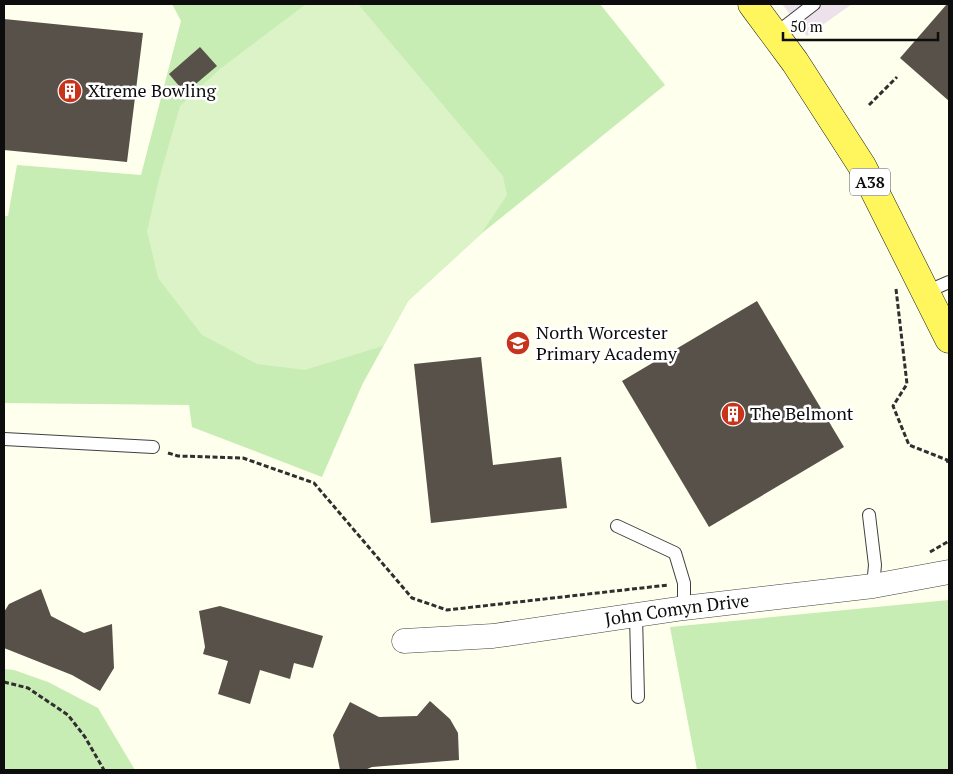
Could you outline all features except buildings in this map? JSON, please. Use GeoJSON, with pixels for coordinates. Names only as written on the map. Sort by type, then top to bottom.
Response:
{"type":"FeatureCollection","features":[{"type":"Feature","properties":{"kind":"main road","name":"A38"},"geometry":{"type":"LineString","coordinates":[[752,4],[775,34],[862,166],[937,287],[949,339]]}},
{"type":"Feature","properties":{"kind":"street","name":"John Comyn Drive"},"geometry":{"type":"LineString","coordinates":[[404,641],[493,636],[684,608],[873,586],[949,572]]}},
{"type":"Feature","properties":{"kind":"lane"},"geometry":{"type":"LineString","coordinates":[[775,34],[814,4]]}},
{"type":"Feature","properties":{"kind":"lane"},"geometry":{"type":"LineString","coordinates":[[4,439],[153,447]]}},
{"type":"Feature","properties":{"kind":"lane"},"geometry":{"type":"LineString","coordinates":[[869,515],[875,565],[873,586]]}},
{"type":"Feature","properties":{"kind":"lane"},"geometry":{"type":"LineString","coordinates":[[617,526],[675,553],[684,583],[684,608]]}},
{"type":"Feature","properties":{"kind":"lane"},"geometry":{"type":"LineString","coordinates":[[636,616],[638,697]]}},
{"type":"Feature","properties":{"kind":"path"},"geometry":{"type":"LineString","coordinates":[[869,105],[897,77]]}},
{"type":"Feature","properties":{"kind":"path"},"geometry":{"type":"LineString","coordinates":[[895,281],[907,384],[893,406],[909,444],[947,460],[949,465]]}},
{"type":"Feature","properties":{"kind":"path"},"geometry":{"type":"LineString","coordinates":[[153,447],[178,456],[243,458],[314,483],[412,598],[446,610],[684,583]]}},
{"type":"Feature","properties":{"kind":"path"},"geometry":{"type":"LineString","coordinates":[[4,682],[28,688],[68,715],[86,737],[104,770]]}},
{"type":"Feature","properties":{"kind":"shaded area"},"geometry":{"type":"Polygon","coordinates":[[[782,4],[852,4],[807,36],[782,4]]]}},
{"type":"Feature","properties":{"kind":"green space"},"geometry":{"type":"Polygon","coordinates":[[[172,4],[600,4],[665,85],[481,234],[408,301],[362,385],[322,477],[192,427],[189,405],[4,403],[4,216],[8,216],[17,165],[141,175],[181,21],[172,4]]]}},
{"type":"Feature","properties":{"kind":"green space"},"geometry":{"type":"Polygon","coordinates":[[[306,4],[358,4],[503,176],[507,195],[481,234],[408,301],[383,346],[305,370],[257,364],[202,335],[158,278],[147,231],[159,179],[180,106],[220,69],[306,4]]]}},
{"type":"Feature","properties":{"kind":"green space"},"geometry":{"type":"Polygon","coordinates":[[[949,600],[949,770],[697,770],[670,627],[949,600]]]}},
{"type":"Feature","properties":{"kind":"green space"},"geometry":{"type":"Polygon","coordinates":[[[4,669],[14,670],[48,682],[98,708],[135,770],[4,770],[4,669]]]}},
{"type":"Feature","properties":{"kind":"place","name":"Xtreme Bowling"},"geometry":{"type":"Point","coordinates":[70,91]}},
{"type":"Feature","properties":{"kind":"place","name":"North Worcester Primary Academy"},"geometry":{"type":"Point","coordinates":[518,343]}},
{"type":"Feature","properties":{"kind":"place","name":"The Belmont"},"geometry":{"type":"Point","coordinates":[733,414]}}]}
